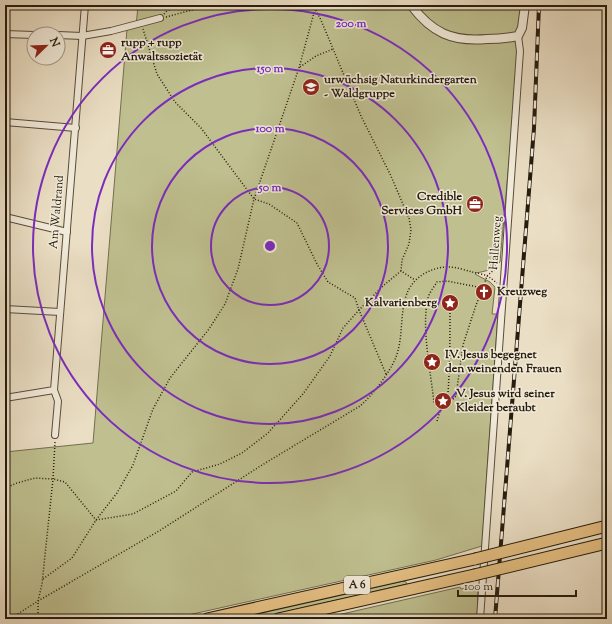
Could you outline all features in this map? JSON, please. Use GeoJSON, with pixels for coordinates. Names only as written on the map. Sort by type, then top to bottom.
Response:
{"type":"FeatureCollection","features":[{"type":"Feature","properties":{"kind":"highway","name":"A 6"},"geometry":{"type":"LineString","coordinates":[[207,619],[476,559],[607,526]]}},
{"type":"Feature","properties":{"kind":"highway","name":"A 6"},"geometry":{"type":"LineString","coordinates":[[278,619],[474,575],[607,543]]}},
{"type":"Feature","properties":{"kind":"street","name":"Am Waldrand"},"geometry":{"type":"LineString","coordinates":[[55,435],[58,401],[54,390],[85,5]]}},
{"type":"Feature","properties":{"kind":"street"},"geometry":{"type":"LineString","coordinates":[[410,5],[431,27],[442,34],[454,38],[471,40],[518,36],[522,28],[525,5]]}},
{"type":"Feature","properties":{"kind":"street"},"geometry":{"type":"LineString","coordinates":[[66,36],[82,36],[111,31],[160,18]]}},
{"type":"Feature","properties":{"kind":"street"},"geometry":{"type":"LineString","coordinates":[[5,34],[26,35]]}},
{"type":"Feature","properties":{"kind":"street","name":"Hallenweg"},"geometry":{"type":"LineString","coordinates":[[480,619],[520,51],[518,36]]}},
{"type":"Feature","properties":{"kind":"street"},"geometry":{"type":"LineString","coordinates":[[5,122],[76,128]]}},
{"type":"Feature","properties":{"kind":"street"},"geometry":{"type":"LineString","coordinates":[[5,217],[67,232]]}},
{"type":"Feature","properties":{"kind":"street"},"geometry":{"type":"LineString","coordinates":[[5,309],[60,312]]}},
{"type":"Feature","properties":{"kind":"street"},"geometry":{"type":"LineString","coordinates":[[5,398],[54,390]]}},
{"type":"Feature","properties":{"kind":"path"},"geometry":{"type":"LineString","coordinates":[[160,18],[219,5]]}},
{"type":"Feature","properties":{"kind":"path"},"geometry":{"type":"LineString","coordinates":[[96,520],[133,514],[176,491],[192,472],[220,464],[242,453],[268,433],[303,394],[330,356],[343,328],[359,310],[400,271],[402,260],[409,244],[411,230],[409,218],[390,174],[361,116],[321,20],[312,5]]}},
{"type":"Feature","properties":{"kind":"path"},"geometry":{"type":"LineString","coordinates":[[43,579],[72,558],[96,520],[117,493],[133,465],[153,409],[170,378],[209,329],[225,304],[238,269],[254,199],[299,68],[317,5]]}},
{"type":"Feature","properties":{"kind":"path"},"geometry":{"type":"LineString","coordinates":[[160,18],[166,11],[175,8],[185,7],[192,10]]}},
{"type":"Feature","properties":{"kind":"path"},"geometry":{"type":"LineString","coordinates":[[141,23],[150,47],[157,74],[175,102],[201,128],[254,199],[269,204],[297,223],[317,264],[328,282],[355,298],[386,374]]}},
{"type":"Feature","properties":{"kind":"path"},"geometry":{"type":"LineString","coordinates":[[299,68],[316,56],[333,49]]}},
{"type":"Feature","properties":{"kind":"path"},"geometry":{"type":"LineString","coordinates":[[447,400],[453,399],[456,396],[463,345],[487,276],[506,262]]}},
{"type":"Feature","properties":{"kind":"path"},"geometry":{"type":"LineString","coordinates":[[7,619],[13,617],[159,531],[262,465],[360,406],[376,390],[395,359],[398,350],[404,305],[408,291],[415,280],[425,273],[448,267],[463,269],[487,276],[504,288]]}},
{"type":"Feature","properties":{"kind":"path"},"geometry":{"type":"LineString","coordinates":[[400,271],[415,280]]}},
{"type":"Feature","properties":{"kind":"path"},"geometry":{"type":"LineString","coordinates":[[441,408],[434,403],[429,361],[425,318],[428,297],[437,282],[447,281],[483,288]]}},
{"type":"Feature","properties":{"kind":"path"},"geometry":{"type":"LineString","coordinates":[[437,421],[441,408],[446,405],[447,400],[450,356],[450,307]]}},
{"type":"Feature","properties":{"kind":"path"},"geometry":{"type":"LineString","coordinates":[[38,619],[38,601],[43,579],[53,479],[55,435]]}},
{"type":"Feature","properties":{"kind":"path"},"geometry":{"type":"LineString","coordinates":[[5,488],[35,478],[53,479],[64,482],[96,520]]}},
{"type":"Feature","properties":{"kind":"green space"},"geometry":{"type":"Polygon","coordinates":[[[138,5],[523,5],[500,262],[486,271],[475,274],[490,282],[495,287],[492,314],[498,314],[482,546],[436,560],[170,619],[5,619],[5,452],[93,443],[127,29],[136,27],[138,5]]]}},
{"type":"Feature","properties":{"kind":"green space"},"geometry":{"type":"Polygon","coordinates":[[[403,581],[407,584],[254,619],[231,619],[403,581]]]}},
{"type":"Feature","properties":{"kind":"green space"},"geometry":{"type":"Polygon","coordinates":[[[478,585],[477,619],[320,619],[460,587],[461,589],[478,585]]]}},
{"type":"Feature","properties":{"kind":"railway"},"geometry":{"type":"LineString","coordinates":[[495,619],[534,128],[539,5]]}},
{"type":"Feature","properties":{"kind":"place","name":"rupp + rupp Anwaltssozietät"},"geometry":{"type":"Point","coordinates":[108,50]}},
{"type":"Feature","properties":{"kind":"place","name":"urwüchsig Naturkindergarten - Waldgruppe"},"geometry":{"type":"Point","coordinates":[311,87]}},
{"type":"Feature","properties":{"kind":"place","name":"Credible Services GmbH"},"geometry":{"type":"Point","coordinates":[475,204]}},
{"type":"Feature","properties":{"kind":"place","name":"Kreuzweg"},"geometry":{"type":"Point","coordinates":[484,292]}},
{"type":"Feature","properties":{"kind":"place","name":"Kalvarienberg"},"geometry":{"type":"Point","coordinates":[450,303]}},
{"type":"Feature","properties":{"kind":"place","name":"IV. Jesus begegnet den weinenden Frauen"},"geometry":{"type":"Point","coordinates":[432,362]}},
{"type":"Feature","properties":{"kind":"place","name":"V. Jesus wird seiner Kleider beraubt"},"geometry":{"type":"Point","coordinates":[443,401]}}]}
